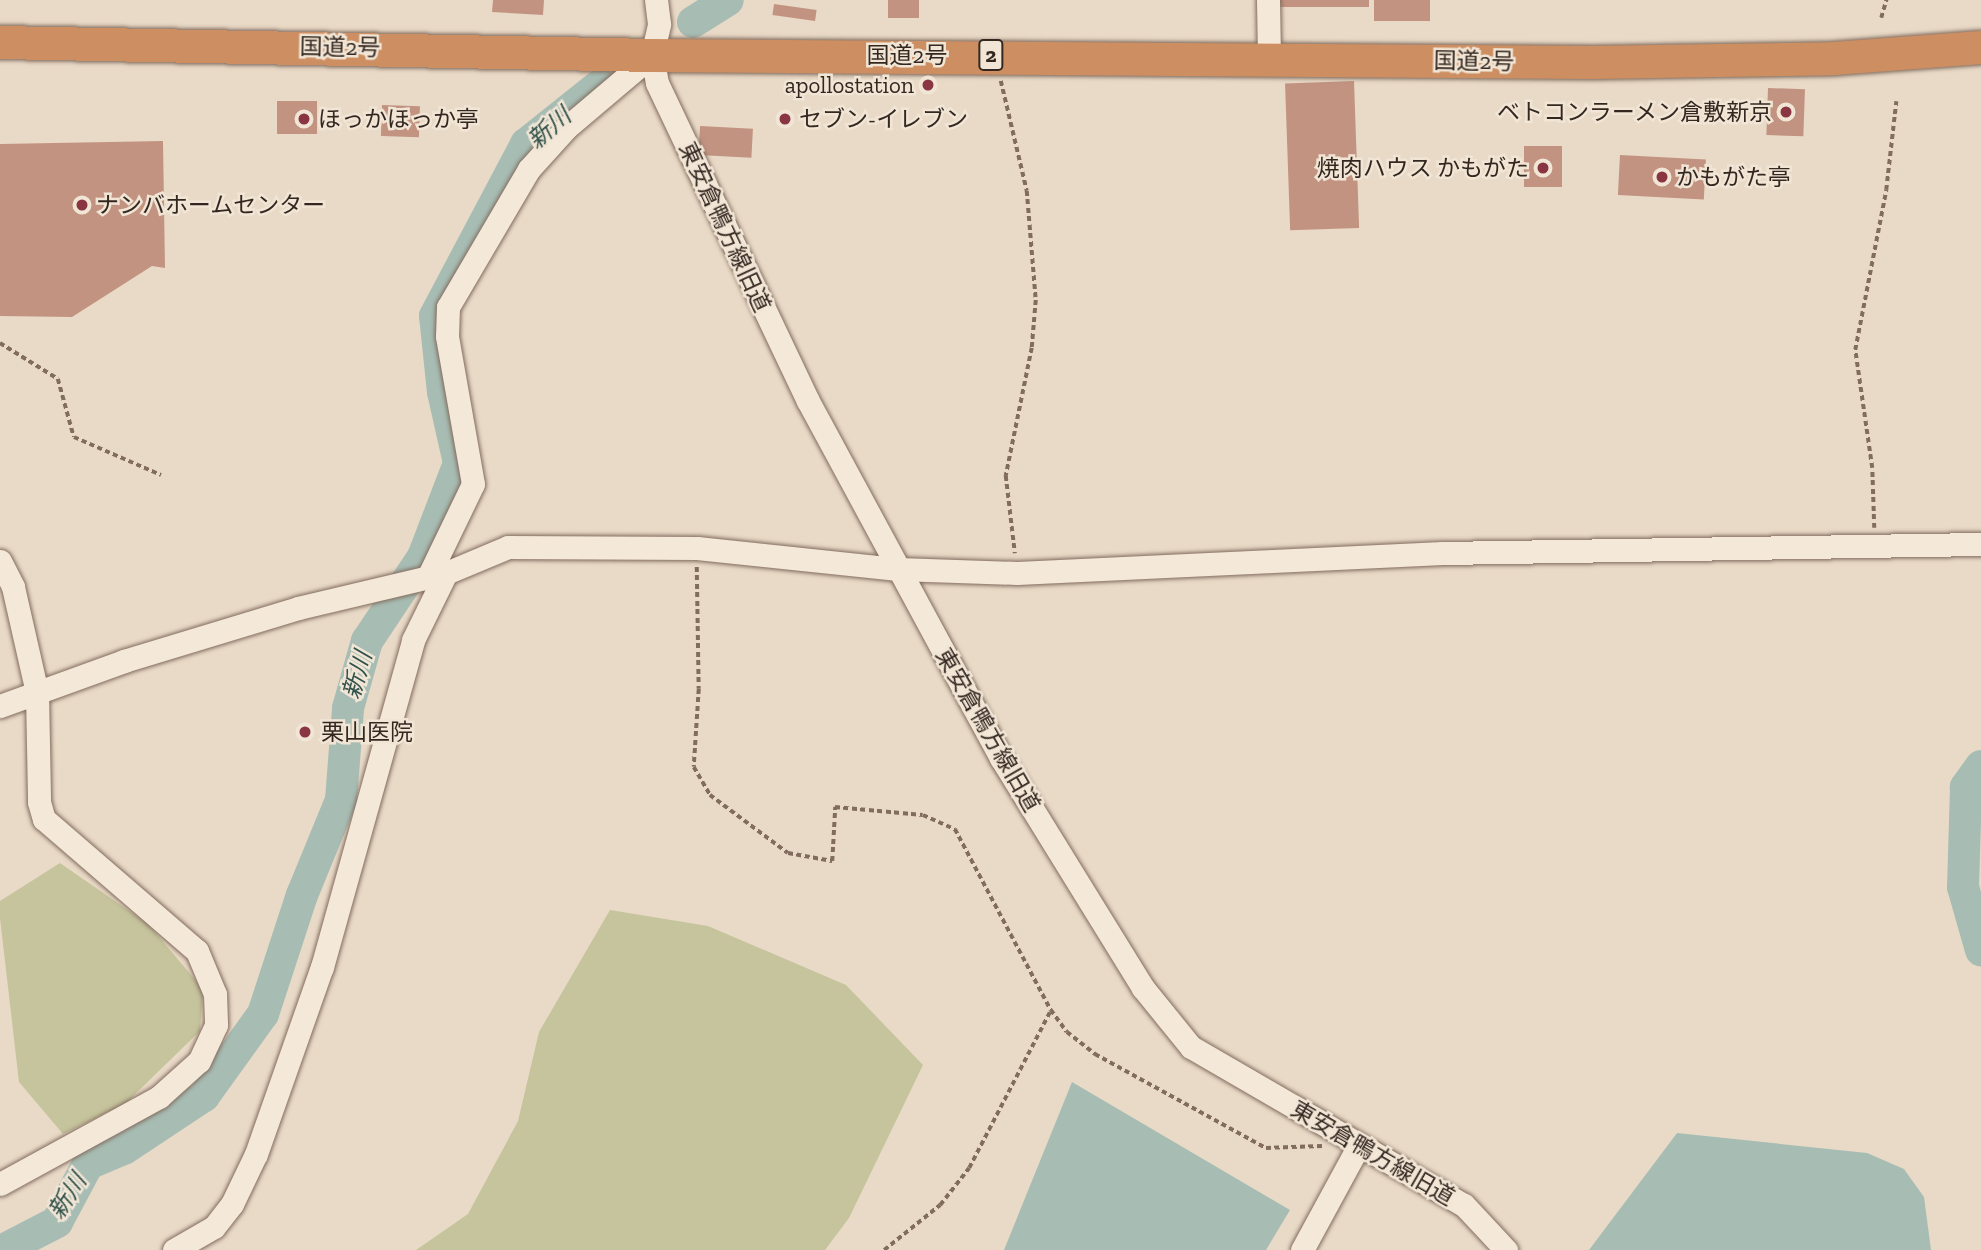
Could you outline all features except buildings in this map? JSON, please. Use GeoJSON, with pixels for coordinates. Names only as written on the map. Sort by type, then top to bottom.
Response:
{"type":"FeatureCollection","features":[{"type":"Feature","properties":{"kind":"highway","name":"国道2号"},"geometry":{"type":"LineString","coordinates":[[0,42],[652,55],[995,55],[1619,61],[1834,58],[1981,47]]}},
{"type":"Feature","properties":{"kind":"street"},"geometry":{"type":"LineString","coordinates":[[174,1250],[214,1227],[232,1204],[256,1154],[322,967],[413,640],[473,484],[447,336],[448,307],[529,169],[566,128],[652,55],[659,24],[656,0]]}},
{"type":"Feature","properties":{"kind":"street"},"geometry":{"type":"LineString","coordinates":[[1268,0],[1269,59]]}},
{"type":"Feature","properties":{"kind":"street","name":"東安倉鴨方線旧道"},"geometry":{"type":"LineString","coordinates":[[652,55],[657,83],[807,401],[1001,758],[1170,1026],[1191,1047],[1464,1205],[1506,1250]]}},
{"type":"Feature","properties":{"kind":"street"},"geometry":{"type":"LineString","coordinates":[[0,706],[298,608],[437,574],[508,547],[697,548],[898,569],[1017,573],[1443,553],[1727,546],[1875,548],[1981,544]]}},
{"type":"Feature","properties":{"kind":"street"},"geometry":{"type":"LineString","coordinates":[[0,561],[37,693],[39,802],[44,819],[197,951],[215,994],[216,1026],[199,1060],[159,1097],[0,1184]]}},
{"type":"Feature","properties":{"kind":"street"},"geometry":{"type":"LineString","coordinates":[[1302,1250],[1353,1142]]}},
{"type":"Feature","properties":{"kind":"path"},"geometry":{"type":"LineString","coordinates":[[1881,18],[1886,0]]}},
{"type":"Feature","properties":{"kind":"path"},"geometry":{"type":"LineString","coordinates":[[995,55],[1027,191],[1036,300],[1032,348],[1006,476],[1017,573]]}},
{"type":"Feature","properties":{"kind":"path"},"geometry":{"type":"LineString","coordinates":[[1875,548],[1872,468],[1855,350],[1886,190],[1896,102]]}},
{"type":"Feature","properties":{"kind":"path"},"geometry":{"type":"LineString","coordinates":[[0,343],[58,379],[74,438],[161,475]]}},
{"type":"Feature","properties":{"kind":"path"},"geometry":{"type":"LineString","coordinates":[[697,548],[699,690],[694,767],[710,795],[788,853],[832,861],[835,807],[923,815],[955,830],[1051,1010],[1067,1032],[1095,1054],[1266,1148],[1312,1149],[1353,1142]]}},
{"type":"Feature","properties":{"kind":"path"},"geometry":{"type":"LineString","coordinates":[[884,1250],[940,1205],[969,1168],[1051,1010]]}},
{"type":"Feature","properties":{"kind":"green space"},"geometry":{"type":"Polygon","coordinates":[[[60,863],[148,924],[203,989],[200,1031],[126,1103],[63,1134],[19,1082],[0,918],[0,901],[60,863]]]}},
{"type":"Feature","properties":{"kind":"green space"},"geometry":{"type":"Polygon","coordinates":[[[610,910],[708,926],[846,985],[923,1065],[849,1218],[825,1250],[416,1250],[468,1214],[518,1121],[539,1032],[610,910]]]}},
{"type":"Feature","properties":{"kind":"shaded area"},"geometry":{"type":"Polygon","coordinates":[[[1072,1082],[1290,1210],[1266,1250],[1004,1250],[1072,1082]]]}},
{"type":"Feature","properties":{"kind":"shaded area"},"geometry":{"type":"Polygon","coordinates":[[[1677,1133],[1867,1153],[1904,1169],[1924,1197],[1931,1250],[1589,1250],[1677,1133]]]}},
{"type":"Feature","properties":{"kind":"waterway","name":"新川"},"geometry":{"type":"LineString","coordinates":[[693,22],[728,0]]}},
{"type":"Feature","properties":{"kind":"waterway","name":"新川"},"geometry":{"type":"LineString","coordinates":[[3,1250],[57,1222],[88,1164],[124,1149],[204,1096],[263,1014],[302,895],[341,800],[348,708],[367,641],[423,557],[459,463],[443,392],[435,316],[526,144],[600,85]]}},
{"type":"Feature","properties":{"kind":"waterway"},"geometry":{"type":"LineString","coordinates":[[1981,766],[1966,787],[1963,887],[1981,950]]}},
{"type":"Feature","properties":{"kind":"place","name":"apollostation"},"geometry":{"type":"Point","coordinates":[928,85]}},
{"type":"Feature","properties":{"kind":"place","name":"ベトコンラーメン倉敷新京"},"geometry":{"type":"Point","coordinates":[1786,112]}},
{"type":"Feature","properties":{"kind":"place","name":"ほっかほっか亭"},"geometry":{"type":"Point","coordinates":[304,119]}},
{"type":"Feature","properties":{"kind":"place","name":"セブン-イレブン"},"geometry":{"type":"Point","coordinates":[785,119]}},
{"type":"Feature","properties":{"kind":"place","name":"焼肉ハウス かもがた"},"geometry":{"type":"Point","coordinates":[1543,168]}},
{"type":"Feature","properties":{"kind":"place","name":"かもがた亭"},"geometry":{"type":"Point","coordinates":[1662,177]}},
{"type":"Feature","properties":{"kind":"place","name":"ナンバホームセンター"},"geometry":{"type":"Point","coordinates":[82,205]}},
{"type":"Feature","properties":{"kind":"place","name":"栗山医院"},"geometry":{"type":"Point","coordinates":[305,732]}}]}
